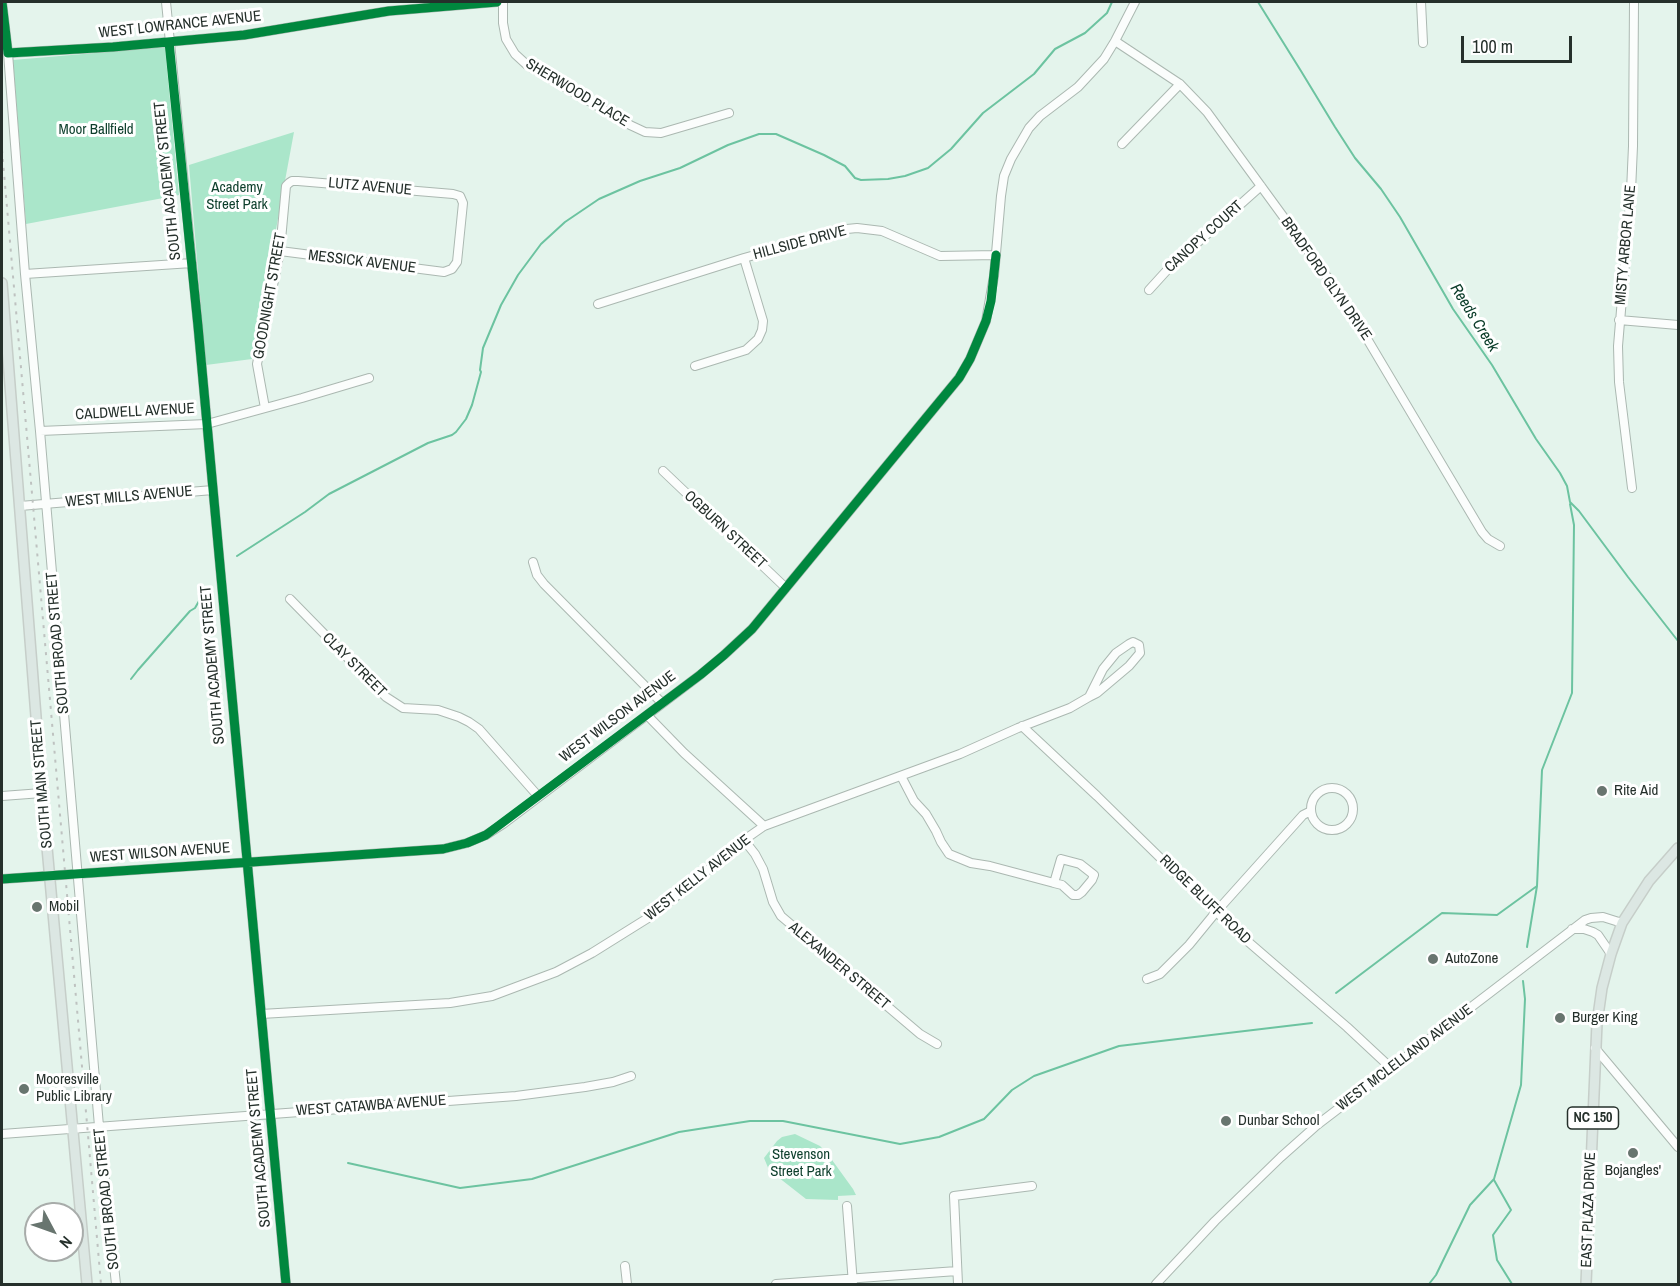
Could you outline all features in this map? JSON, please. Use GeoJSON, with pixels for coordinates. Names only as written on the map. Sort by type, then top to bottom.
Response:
{"type":"FeatureCollection","features":[{"type":"Feature","properties":{"kind":"main road","name":"SOUTH MAIN STREET"},"geometry":{"type":"LineString","coordinates":[[2,283],[42,793],[87,1284]]}},
{"type":"Feature","properties":{"kind":"main road","name":"NC 150"},"geometry":{"type":"LineString","coordinates":[[1623,923],[1649,881],[1678,848]]}},
{"type":"Feature","properties":{"kind":"main road","name":"EAST PLAZA DRIVE"},"geometry":{"type":"LineString","coordinates":[[1586,1284],[1597,1023],[1602,988],[1611,954],[1623,923]]}},
{"type":"Feature","properties":{"kind":"street","name":"SOUTH BROAD STREET"},"geometry":{"type":"LineString","coordinates":[[2,2],[99,1126],[116,1284]]}},
{"type":"Feature","properties":{"kind":"street","name":"SOUTH ACADEMY STREET"},"geometry":{"type":"LineString","coordinates":[[166,2],[286,1284]]}},
{"type":"Feature","properties":{"kind":"street","name":"WEST LOWRANCE AVENUE"},"geometry":{"type":"LineString","coordinates":[[8,52],[113,47],[244,35],[436,4],[497,2]]}},
{"type":"Feature","properties":{"kind":"street","name":"SHERWOOD PLACE"},"geometry":{"type":"LineString","coordinates":[[503,2],[506,39],[515,54],[527,65],[630,125],[645,132],[662,133],[729,112]]}},
{"type":"Feature","properties":{"kind":"street","name":"WEST WILSON AVENUE"},"geometry":{"type":"LineString","coordinates":[[2,879],[443,849],[467,843],[486,836],[647,715],[724,655],[752,628],[959,378],[970,359],[986,321],[1004,176],[1011,159],[1029,128],[1040,116],[1078,87],[1104,59],[1135,2]]}},
{"type":"Feature","properties":{"kind":"street"},"geometry":{"type":"LineString","coordinates":[[1421,2],[1423,43]]}},
{"type":"Feature","properties":{"kind":"street","name":"MISTY ARBOR LANE"},"geometry":{"type":"LineString","coordinates":[[1632,488],[1618,370],[1619,320],[1634,146],[1634,2]]}},
{"type":"Feature","properties":{"kind":"street","name":"BRADFORD GLYN DRIVE"},"geometry":{"type":"LineString","coordinates":[[1115,41],[1180,84],[1207,112],[1344,300],[1482,532],[1488,539],[1500,546]]}},
{"type":"Feature","properties":{"kind":"street"},"geometry":{"type":"LineString","coordinates":[[1122,144],[1180,84]]}},
{"type":"Feature","properties":{"kind":"street","name":"LUTZ AVENUE"},"geometry":{"type":"LineString","coordinates":[[289,183],[298,181],[460,196],[463,203],[457,262],[453,269],[444,272]]}},
{"type":"Feature","properties":{"kind":"street","name":"GOODNIGHT STREET"},"geometry":{"type":"LineString","coordinates":[[265,408],[257,364],[280,251],[286,186],[289,183]]}},
{"type":"Feature","properties":{"kind":"street","name":"CANOPY COURT"},"geometry":{"type":"LineString","coordinates":[[1149,290],[1169,268],[1261,186]]}},
{"type":"Feature","properties":{"kind":"street","name":"HILLSIDE DRIVE"},"geometry":{"type":"LineString","coordinates":[[598,304],[744,258],[833,232],[858,228],[882,231],[940,255],[996,255]]}},
{"type":"Feature","properties":{"kind":"street","name":"MESSICK AVENUE"},"geometry":{"type":"LineString","coordinates":[[280,251],[444,272]]}},
{"type":"Feature","properties":{"kind":"street","name":"HILLSIDE DRIVE"},"geometry":{"type":"LineString","coordinates":[[695,366],[746,350],[758,339],[763,321],[744,258]]}},
{"type":"Feature","properties":{"kind":"street"},"geometry":{"type":"LineString","coordinates":[[25,274],[192,263]]}},
{"type":"Feature","properties":{"kind":"street"},"geometry":{"type":"LineString","coordinates":[[1619,320],[1678,325]]}},
{"type":"Feature","properties":{"kind":"street","name":"CALDWELL AVENUE"},"geometry":{"type":"LineString","coordinates":[[40,431],[207,424],[369,378]]}},
{"type":"Feature","properties":{"kind":"street","name":"OGBURN STREET"},"geometry":{"type":"LineString","coordinates":[[663,471],[786,588]]}},
{"type":"Feature","properties":{"kind":"street","name":"WEST MILLS AVENUE"},"geometry":{"type":"LineString","coordinates":[[20,506],[213,490]]}},
{"type":"Feature","properties":{"kind":"street"},"geometry":{"type":"LineString","coordinates":[[533,562],[537,575],[544,584],[662,703]]}},
{"type":"Feature","properties":{"kind":"street","name":"CLAY STREET"},"geometry":{"type":"LineString","coordinates":[[290,599],[386,697],[403,708],[438,710],[470,722],[479,729],[538,796]]}},
{"type":"Feature","properties":{"kind":"street","name":"WEST KELLY AVENUE"},"geometry":{"type":"LineString","coordinates":[[261,1014],[450,1002],[492,996],[556,972],[592,953],[656,913],[764,826],[960,754],[1022,726],[1070,708],[1096,693],[1134,661],[1140,654],[1139,645],[1133,642],[1116,653],[1103,669],[1089,697]]}},
{"type":"Feature","properties":{"kind":"street"},"geometry":{"type":"LineString","coordinates":[[647,715],[684,753],[764,826]]}},
{"type":"Feature","properties":{"kind":"street","name":"RIDGE BLUFF ROAD"},"geometry":{"type":"LineString","coordinates":[[1022,726],[1216,912],[1391,1068]]}},
{"type":"Feature","properties":{"kind":"street"},"geometry":{"type":"LineString","coordinates":[[901,776],[914,801],[926,814],[949,854],[971,863],[1062,885],[1073,895],[1082,892],[1094,875],[1080,864],[1061,859],[1054,883]]}},
{"type":"Feature","properties":{"kind":"street"},"geometry":{"type":"LineString","coordinates":[[1330,788],[1346,793],[1351,799],[1353,815],[1342,828],[1334,830],[1318,825],[1311,811],[1316,795],[1330,788]]}},
{"type":"Feature","properties":{"kind":"street"},"geometry":{"type":"LineString","coordinates":[[2,796],[42,793]]}},
{"type":"Feature","properties":{"kind":"street"},"geometry":{"type":"LineString","coordinates":[[1148,979],[1160,974],[1189,945],[1303,815],[1311,811]]}},
{"type":"Feature","properties":{"kind":"street","name":"ALEXANDER STREET"},"geometry":{"type":"LineString","coordinates":[[744,840],[764,869],[773,902],[781,916],[920,1035],[937,1044]]}},
{"type":"Feature","properties":{"kind":"street","name":"WEST MCLELLAND AVENUE"},"geometry":{"type":"LineString","coordinates":[[1156,1284],[1215,1221],[1317,1125],[1585,920],[1603,917],[1623,923]]}},
{"type":"Feature","properties":{"kind":"street"},"geometry":{"type":"LineString","coordinates":[[1571,930],[1584,928],[1593,932],[1599,936],[1611,954]]}},
{"type":"Feature","properties":{"kind":"street"},"geometry":{"type":"LineString","coordinates":[[1595,1048],[1678,1147]]}},
{"type":"Feature","properties":{"kind":"street","name":"WEST CATAWBA AVENUE"},"geometry":{"type":"LineString","coordinates":[[2,1134],[546,1093],[585,1088],[631,1076]]}},
{"type":"Feature","properties":{"kind":"street"},"geometry":{"type":"LineString","coordinates":[[958,1284],[954,1196],[1032,1186]]}},
{"type":"Feature","properties":{"kind":"street"},"geometry":{"type":"LineString","coordinates":[[847,1206],[853,1281]]}},
{"type":"Feature","properties":{"kind":"street"},"geometry":{"type":"LineString","coordinates":[[625,1266],[627,1284]]}},
{"type":"Feature","properties":{"kind":"street"},"geometry":{"type":"LineString","coordinates":[[776,1284],[853,1281],[957,1271]]}},
{"type":"Feature","properties":{"kind":"green space","name":"Moor Ballfield"},"geometry":{"type":"Polygon","coordinates":[[[165,47],[179,195],[26,224],[13,60],[165,47]]]}},
{"type":"Feature","properties":{"kind":"green space","name":"Academy Street Park"},"geometry":{"type":"Polygon","coordinates":[[[294,132],[252,359],[206,365],[189,165],[294,132]]]}},
{"type":"Feature","properties":{"kind":"green space","name":"Stevenson Street Park"},"geometry":{"type":"Polygon","coordinates":[[[795,1134],[820,1146],[827,1153],[856,1195],[838,1196],[838,1200],[806,1199],[769,1170],[764,1158],[782,1137],[795,1134]]]}},
{"type":"Feature","properties":{"kind":"waterway"},"geometry":{"type":"LineString","coordinates":[[237,556],[329,494],[428,443],[456,432],[466,419],[472,405],[481,372],[483,348],[501,305],[518,275],[541,244],[565,222],[599,199],[759,134],[776,134],[824,155],[845,166],[855,178],[861,180],[905,176],[928,168],[951,149],[983,113],[1034,74],[1055,49],[1085,33],[1107,13],[1112,2]]}},
{"type":"Feature","properties":{"kind":"waterway","name":"Reeds Creek"},"geometry":{"type":"LineString","coordinates":[[1258,2],[1355,158],[1381,189],[1400,217],[1453,309],[1492,365],[1536,439],[1560,473],[1567,486],[1570,502],[1678,641]]}},
{"type":"Feature","properties":{"kind":"waterway"},"geometry":{"type":"LineString","coordinates":[[1527,947],[1537,886],[1542,770],[1572,693],[1574,525],[1570,504]]}},
{"type":"Feature","properties":{"kind":"waterway"},"geometry":{"type":"LineString","coordinates":[[131,679],[195,608],[207,587]]}},
{"type":"Feature","properties":{"kind":"waterway"},"geometry":{"type":"LineString","coordinates":[[1336,993],[1442,913],[1497,915],[1537,886]]}},
{"type":"Feature","properties":{"kind":"waterway"},"geometry":{"type":"LineString","coordinates":[[1429,1284],[1436,1275],[1470,1205],[1494,1179],[1521,1085],[1525,999],[1523,981]]}},
{"type":"Feature","properties":{"kind":"waterway"},"geometry":{"type":"LineString","coordinates":[[348,1163],[460,1188],[532,1179],[679,1132],[750,1121],[783,1121],[900,1144],[939,1137],[984,1119],[1012,1090],[1034,1076],[1119,1046],[1312,1023]]}},
{"type":"Feature","properties":{"kind":"waterway"},"geometry":{"type":"LineString","coordinates":[[1494,1180],[1511,1210],[1493,1235],[1497,1260],[1512,1284]]}},
{"type":"Feature","properties":{"kind":"railway"},"geometry":{"type":"LineString","coordinates":[[2,150],[101,1284]]}},
{"type":"Feature","properties":{"kind":"cycle path"},"geometry":{"type":"LineString","coordinates":[[2,2],[8,53],[113,47],[244,35],[389,11],[497,2]]}},
{"type":"Feature","properties":{"kind":"cycle path"},"geometry":{"type":"LineString","coordinates":[[169,42],[198,326],[286,1284]]}},
{"type":"Feature","properties":{"kind":"cycle path"},"geometry":{"type":"LineString","coordinates":[[2,879],[443,849],[486,835],[700,675],[752,629],[959,378],[970,359],[986,321],[991,301],[996,255]]}},
{"type":"Feature","properties":{"kind":"place","name":"Rite Aid"},"geometry":{"type":"Point","coordinates":[1602,791]}},
{"type":"Feature","properties":{"kind":"place","name":"Mobil"},"geometry":{"type":"Point","coordinates":[37,907]}},
{"type":"Feature","properties":{"kind":"place","name":"AutoZone"},"geometry":{"type":"Point","coordinates":[1433,959]}},
{"type":"Feature","properties":{"kind":"place","name":"Burger King"},"geometry":{"type":"Point","coordinates":[1560,1018]}},
{"type":"Feature","properties":{"kind":"place","name":"Mooresville Public Library"},"geometry":{"type":"Point","coordinates":[24,1089]}},
{"type":"Feature","properties":{"kind":"place","name":"Dunbar School"},"geometry":{"type":"Point","coordinates":[1226,1121]}},
{"type":"Feature","properties":{"kind":"place","name":"Bojangles'"},"geometry":{"type":"Point","coordinates":[1633,1153]}}]}
